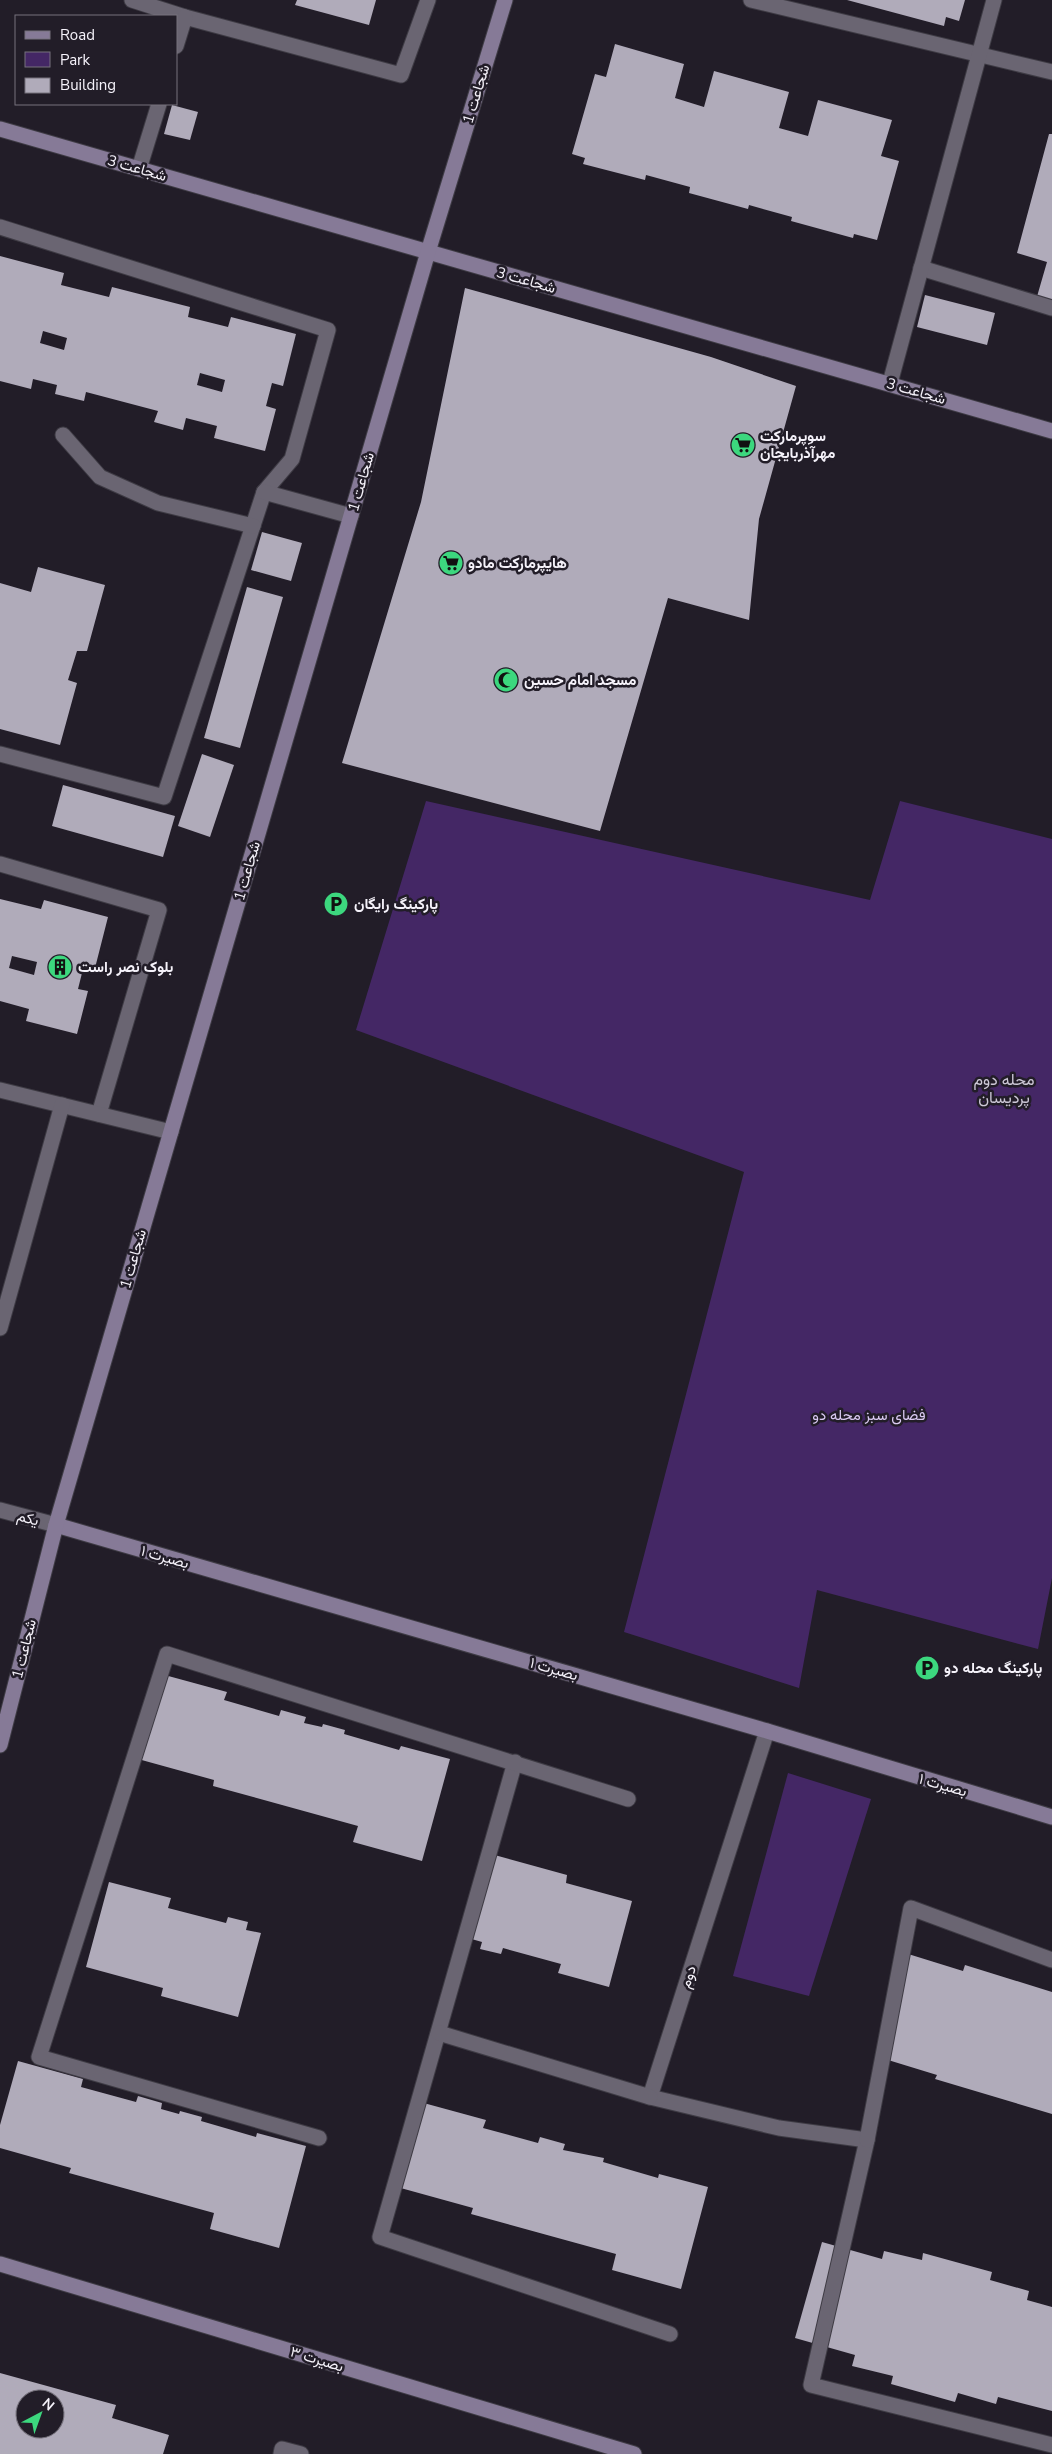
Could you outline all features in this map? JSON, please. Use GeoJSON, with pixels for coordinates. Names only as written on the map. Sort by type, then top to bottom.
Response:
{"type":"FeatureCollection","features":[{"type":"Feature","properties":{"kind":"street"},"geometry":{"type":"LineString","coordinates":[[132,0],[185,17],[401,75],[428,0]]}},
{"type":"Feature","properties":{"kind":"street","name":"شجاعت 1"},"geometry":{"type":"LineString","coordinates":[[0,1744],[56,1525],[428,252],[505,0]]}},
{"type":"Feature","properties":{"kind":"street"},"geometry":{"type":"LineString","coordinates":[[751,0],[1052,72]]}},
{"type":"Feature","properties":{"kind":"street"},"geometry":{"type":"LineString","coordinates":[[890,383],[994,0]]}},
{"type":"Feature","properties":{"kind":"street"},"geometry":{"type":"LineString","coordinates":[[178,40],[185,17]]}},
{"type":"Feature","properties":{"kind":"street"},"geometry":{"type":"LineString","coordinates":[[139,169],[159,105]]}},
{"type":"Feature","properties":{"kind":"street","name":"شجاعت 3"},"geometry":{"type":"LineString","coordinates":[[0,129],[1052,431]]}},
{"type":"Feature","properties":{"kind":"street"},"geometry":{"type":"LineString","coordinates":[[0,227],[328,330],[292,459],[264,492],[164,797],[0,754]]}},
{"type":"Feature","properties":{"kind":"street"},"geometry":{"type":"LineString","coordinates":[[921,268],[1052,308]]}},
{"type":"Feature","properties":{"kind":"street"},"geometry":{"type":"LineString","coordinates":[[63,435],[100,477],[158,503],[253,526]]}},
{"type":"Feature","properties":{"kind":"street"},"geometry":{"type":"LineString","coordinates":[[264,492],[351,516]]}},
{"type":"Feature","properties":{"kind":"street"},"geometry":{"type":"LineString","coordinates":[[0,864],[159,910],[99,1114]]}},
{"type":"Feature","properties":{"kind":"street"},"geometry":{"type":"LineString","coordinates":[[0,1090],[170,1132]]}},
{"type":"Feature","properties":{"kind":"street"},"geometry":{"type":"LineString","coordinates":[[0,1328],[62,1105]]}},
{"type":"Feature","properties":{"kind":"street","name":"یکم"},"geometry":{"type":"LineString","coordinates":[[0,1510],[56,1525]]}},
{"type":"Feature","properties":{"kind":"street","name":"بصیرت ۱"},"geometry":{"type":"LineString","coordinates":[[56,1525],[767,1731],[1052,1817]]}},
{"type":"Feature","properties":{"kind":"street"},"geometry":{"type":"LineString","coordinates":[[319,2138],[39,2057],[167,1654],[516,1762],[628,1799]]}},
{"type":"Feature","properties":{"kind":"street","name":"دوم"},"geometry":{"type":"LineString","coordinates":[[650,2098],[767,1731]]}},
{"type":"Feature","properties":{"kind":"street"},"geometry":{"type":"LineString","coordinates":[[516,1762],[380,2237],[670,2334]]}},
{"type":"Feature","properties":{"kind":"street"},"geometry":{"type":"LineString","coordinates":[[1052,1960],[911,1908],[866,2140],[811,2384],[1052,2445]]}},
{"type":"Feature","properties":{"kind":"street"},"geometry":{"type":"LineString","coordinates":[[439,2033],[650,2098],[779,2128],[866,2140]]}},
{"type":"Feature","properties":{"kind":"street","name":"بصیرت ۳"},"geometry":{"type":"LineString","coordinates":[[0,2264],[634,2454]]}},
{"type":"Feature","properties":{"kind":"street"},"geometry":{"type":"LineString","coordinates":[[281,2454],[282,2449],[301,2454]]}},
{"type":"Feature","properties":{"kind":"green space","name":"فضای سبز محله دو"},"geometry":{"type":"Polygon","coordinates":[[[426,801],[870,900],[900,801],[1052,839],[1052,1578],[1038,1649],[817,1590],[799,1688],[624,1632],[744,1172],[356,1030],[426,801]]]}},
{"type":"Feature","properties":{"kind":"green space"},"geometry":{"type":"Polygon","coordinates":[[[788,1773],[871,1799],[809,1996],[733,1976],[788,1773]]]}},
{"type":"Feature","properties":{"kind":"building"},"geometry":{"type":"Polygon","coordinates":[[[297,0],[376,0],[369,25],[295,5],[297,0]]]}},
{"type":"Feature","properties":{"kind":"building"},"geometry":{"type":"Polygon","coordinates":[[[847,0],[965,0],[959,21],[946,17],[944,26],[847,0]]]}},
{"type":"Feature","properties":{"kind":"building"},"geometry":{"type":"Polygon","coordinates":[[[615,44],[684,64],[675,98],[704,107],[714,71],[789,92],[779,128],[808,136],[818,100],[892,120],[881,156],[899,161],[877,240],[854,234],[853,238],[791,221],[792,217],[749,205],[748,209],[689,193],[690,187],[646,175],[645,180],[583,164],[585,158],[572,154],[595,74],[606,77],[615,44]]]}},
{"type":"Feature","properties":{"kind":"building"},"geometry":{"type":"Polygon","coordinates":[[[172,105],[198,112],[190,140],[164,134],[172,105]]]}},
{"type":"Feature","properties":{"kind":"building"},"geometry":{"type":"Polygon","coordinates":[[[1049,134],[1052,134],[1052,305],[1036,300],[1047,262],[1017,253],[1049,134]]]}},
{"type":"Feature","properties":{"kind":"building"},"geometry":{"type":"Polygon","coordinates":[[[0,256],[64,273],[61,285],[109,297],[112,287],[190,307],[188,317],[228,327],[231,317],[296,334],[283,386],[272,383],[266,406],[276,409],[265,451],[214,438],[217,426],[186,418],[183,430],[154,422],[158,411],[86,392],[84,401],[55,394],[57,385],[33,379],[31,389],[0,381],[0,256]],[[43,331],[40,343],[64,350],[67,338],[43,331]],[[200,373],[197,385],[222,392],[225,380],[200,373]]]}},
{"type":"Feature","properties":{"kind":"building"},"geometry":{"type":"Polygon","coordinates":[[[465,288],[711,357],[796,386],[759,519],[749,620],[668,598],[600,831],[342,763],[421,502],[465,288]]]}},
{"type":"Feature","properties":{"kind":"building"},"geometry":{"type":"Polygon","coordinates":[[[925,295],[995,313],[987,345],[917,327],[925,295]]]}},
{"type":"Feature","properties":{"kind":"building"},"geometry":{"type":"Polygon","coordinates":[[[262,532],[302,543],[291,581],[251,570],[262,532]]]}},
{"type":"Feature","properties":{"kind":"building"},"geometry":{"type":"Polygon","coordinates":[[[38,567],[105,585],[87,651],[77,651],[68,680],[77,683],[60,745],[0,729],[0,583],[31,592],[38,567]]]}},
{"type":"Feature","properties":{"kind":"building"},"geometry":{"type":"Polygon","coordinates":[[[247,587],[283,597],[240,748],[204,738],[247,587]]]}},
{"type":"Feature","properties":{"kind":"building"},"geometry":{"type":"Polygon","coordinates":[[[202,754],[234,765],[210,837],[178,826],[202,754]]]}},
{"type":"Feature","properties":{"kind":"building"},"geometry":{"type":"Polygon","coordinates":[[[63,785],[175,816],[163,857],[52,826],[63,785]]]}},
{"type":"Feature","properties":{"kind":"building","name":"بلوک نصر راست"},"geometry":{"type":"Polygon","coordinates":[[[0,899],[41,909],[44,900],[108,917],[95,968],[84,965],[78,989],[88,991],[77,1034],[26,1021],[29,1009],[0,1001],[0,899]],[[12,956],[9,968],[34,975],[37,962],[12,956]]]}},
{"type":"Feature","properties":{"kind":"building"},"geometry":{"type":"Polygon","coordinates":[[[161,1674],[227,1692],[224,1700],[279,1716],[281,1710],[306,1717],[304,1723],[322,1727],[323,1724],[345,1730],[344,1734],[399,1750],[401,1746],[450,1759],[422,1861],[353,1842],[358,1826],[213,1786],[214,1780],[138,1759],[161,1674]]]}},
{"type":"Feature","properties":{"kind":"building"},"geometry":{"type":"Polygon","coordinates":[[[491,1854],[567,1875],[566,1883],[632,1901],[609,1987],[558,1973],[561,1964],[503,1948],[501,1954],[480,1949],[482,1942],[468,1938],[491,1854]]]}},
{"type":"Feature","properties":{"kind":"building"},"geometry":{"type":"Polygon","coordinates":[[[109,1882],[171,1898],[168,1908],[226,1923],[228,1917],[248,1922],[246,1930],[261,1933],[238,2017],[161,1996],[163,1988],[86,1967],[109,1882]]]}},
{"type":"Feature","properties":{"kind":"building"},"geometry":{"type":"Polygon","coordinates":[[[905,1953],[963,1971],[965,1965],[1052,1992],[1052,2114],[935,2079],[937,2075],[875,2056],[905,1953]]]}},
{"type":"Feature","properties":{"kind":"building"},"geometry":{"type":"Polygon","coordinates":[[[18,2061],[83,2079],[81,2087],[136,2102],[138,2096],[162,2103],[161,2109],[179,2114],[180,2111],[202,2117],[201,2121],[256,2137],[257,2133],[306,2146],[279,2248],[210,2229],[214,2213],[69,2173],[71,2168],[0,2148],[0,2125],[18,2061]]]}},
{"type":"Feature","properties":{"kind":"building"},"geometry":{"type":"Polygon","coordinates":[[[420,2102],[486,2120],[483,2128],[538,2143],[540,2137],[565,2144],[563,2150],[604,2158],[603,2162],[658,2178],[659,2174],[708,2187],[681,2289],[612,2270],[616,2254],[471,2214],[473,2208],[397,2187],[420,2102]]]}},
{"type":"Feature","properties":{"kind":"building"},"geometry":{"type":"Polygon","coordinates":[[[822,2242],[882,2259],[884,2251],[922,2260],[923,2253],[992,2272],[990,2280],[1029,2291],[1027,2300],[1052,2307],[1052,2411],[998,2397],[996,2404],[958,2393],[955,2402],[891,2384],[893,2376],[852,2366],[855,2355],[795,2338],[822,2242]]]}},
{"type":"Feature","properties":{"kind":"building"},"geometry":{"type":"Polygon","coordinates":[[[0,2373],[58,2389],[15,2389],[15,2439],[65,2439],[65,2391],[116,2405],[112,2418],[169,2435],[163,2454],[0,2454],[0,2373]]]}},
{"type":"Feature","properties":{"kind":"place","name":"سوپرمارکت مهرآذربایجان"},"geometry":{"type":"Point","coordinates":[743,445]}},
{"type":"Feature","properties":{"kind":"place","name":"هایپرمارکت مادو"},"geometry":{"type":"Point","coordinates":[451,563]}},
{"type":"Feature","properties":{"kind":"place","name":"مسجد امام حسین"},"geometry":{"type":"Point","coordinates":[506,680]}},
{"type":"Feature","properties":{"kind":"place","name":"پارکینگ رایگان"},"geometry":{"type":"Point","coordinates":[336,904]}},
{"type":"Feature","properties":{"kind":"place","name":"بلوک نصر راست"},"geometry":{"type":"Point","coordinates":[60,967]}},
{"type":"Feature","properties":{"kind":"place","name":"پارکینگ محله دو"},"geometry":{"type":"Point","coordinates":[927,1668]}},
{"type":"Feature","properties":{"kind":"district","name":"محله دوم پردیسان"},"geometry":{"type":"Point","coordinates":[1004,1088]}}]}
